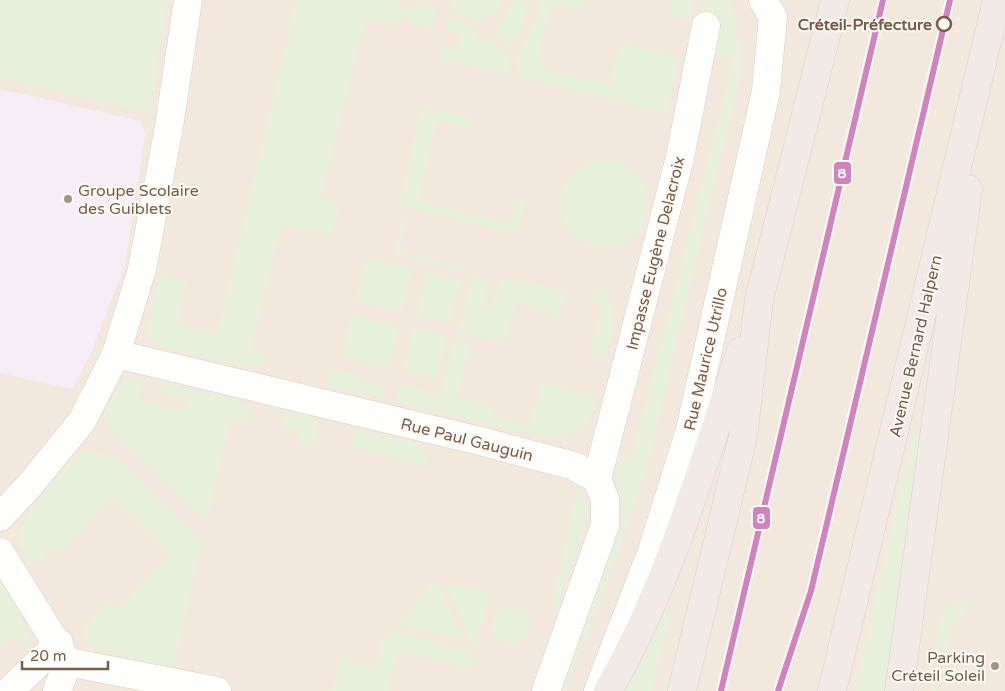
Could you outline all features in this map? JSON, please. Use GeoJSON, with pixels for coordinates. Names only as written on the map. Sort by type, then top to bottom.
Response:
{"type":"FeatureCollection","features":[{"type":"Feature","properties":{"kind":"highway"},"geometry":{"type":"LineString","coordinates":[[608,691],[624,663],[671,558],[759,300],[836,0]]}},
{"type":"Feature","properties":{"kind":"highway","name":"Avenue Bernard Halpern"},"geometry":{"type":"LineString","coordinates":[[832,691],[997,0]]}},
{"type":"Feature","properties":{"kind":"highway"},"geometry":{"type":"LineString","coordinates":[[899,691],[984,54]]}},
{"type":"Feature","properties":{"kind":"highway"},"geometry":{"type":"LineString","coordinates":[[682,691],[743,437],[759,300]]}},
{"type":"Feature","properties":{"kind":"street"},"geometry":{"type":"LineString","coordinates":[[0,517],[29,486],[82,421],[116,354],[142,269],[169,127],[188,0]]}},
{"type":"Feature","properties":{"kind":"street","name":"Rue Maurice Utrillo"},"geometry":{"type":"LineString","coordinates":[[598,691],[652,551],[690,430],[766,91],[768,8]]}},
{"type":"Feature","properties":{"kind":"street","name":"Impasse Eugène Delacroix"},"geometry":{"type":"LineString","coordinates":[[598,479],[680,157],[706,26]]}},
{"type":"Feature","properties":{"kind":"street","name":"Rue Paul Gauguin"},"geometry":{"type":"LineString","coordinates":[[116,354],[480,441],[574,466],[598,479]]}},
{"type":"Feature","properties":{"kind":"street"},"geometry":{"type":"LineString","coordinates":[[546,691],[605,525],[605,500],[598,479]]}},
{"type":"Feature","properties":{"kind":"street"},"geometry":{"type":"LineString","coordinates":[[0,552],[64,652],[57,691]]}},
{"type":"Feature","properties":{"kind":"street"},"geometry":{"type":"LineString","coordinates":[[9,691],[64,652],[217,691]]}},
{"type":"Feature","properties":{"kind":"shaded area"},"geometry":{"type":"Polygon","coordinates":[[[0,0],[1005,0],[1005,691],[0,691],[0,0]]]}},
{"type":"Feature","properties":{"kind":"shaded area","name":"Groupe Scolaire des Guiblets"},"geometry":{"type":"Polygon","coordinates":[[[0,89],[141,121],[145,134],[125,265],[92,350],[72,389],[0,373],[0,89]]]}},
{"type":"Feature","properties":{"kind":"green space"},"geometry":{"type":"Polygon","coordinates":[[[0,0],[167,0],[150,113],[0,77],[0,0]]]}},
{"type":"Feature","properties":{"kind":"green space"},"geometry":{"type":"Polygon","coordinates":[[[296,0],[395,0],[398,5],[416,7],[420,1],[432,3],[435,16],[431,27],[413,26],[414,20],[401,17],[397,26],[366,19],[321,198],[341,204],[332,235],[281,226],[250,352],[268,357],[258,366],[244,367],[156,344],[147,339],[146,332],[160,275],[187,281],[178,324],[217,334],[296,0]]]}},
{"type":"Feature","properties":{"kind":"green space"},"geometry":{"type":"Polygon","coordinates":[[[452,0],[502,0],[499,8],[478,22],[450,10],[452,0]]]}},
{"type":"Feature","properties":{"kind":"green space"},"geometry":{"type":"Polygon","coordinates":[[[515,0],[528,1],[521,31],[510,46],[494,34],[515,0]]]}},
{"type":"Feature","properties":{"kind":"green space"},"geometry":{"type":"Polygon","coordinates":[[[537,0],[585,0],[585,4],[588,5],[587,12],[552,3],[538,59],[543,60],[541,69],[609,85],[621,42],[680,57],[666,113],[518,77],[517,55],[530,34],[532,23],[536,23],[540,4],[537,3],[537,0]]]}},
{"type":"Feature","properties":{"kind":"green space"},"geometry":{"type":"Polygon","coordinates":[[[671,0],[695,0],[690,20],[671,16],[672,12],[668,11],[671,0]]]}},
{"type":"Feature","properties":{"kind":"green space"},"geometry":{"type":"Polygon","coordinates":[[[703,0],[729,0],[738,40],[740,60],[739,81],[645,476],[589,631],[563,691],[559,691],[623,522],[616,465],[617,457],[631,460],[734,59],[711,53],[719,23],[699,18],[703,0]]]}},
{"type":"Feature","properties":{"kind":"green space"},"geometry":{"type":"Polygon","coordinates":[[[448,19],[463,22],[477,31],[474,37],[478,41],[484,37],[509,54],[509,75],[439,58],[442,47],[458,51],[461,34],[445,30],[448,19]]]}},
{"type":"Feature","properties":{"kind":"green space"},"geometry":{"type":"Polygon","coordinates":[[[421,107],[473,118],[470,128],[437,120],[419,201],[509,224],[515,200],[525,203],[517,234],[399,205],[421,107]]]}},
{"type":"Feature","properties":{"kind":"green space"},"geometry":{"type":"Polygon","coordinates":[[[604,160],[621,163],[635,173],[645,187],[648,204],[645,221],[635,235],[621,245],[604,248],[587,245],[573,235],[563,221],[560,204],[563,187],[573,173],[587,163],[604,160]]]}},
{"type":"Feature","properties":{"kind":"green space"},"geometry":{"type":"Polygon","coordinates":[[[402,218],[406,219],[399,251],[463,266],[463,270],[394,254],[402,218]]]}},
{"type":"Feature","properties":{"kind":"green space"},"geometry":{"type":"Polygon","coordinates":[[[366,257],[412,268],[402,312],[355,301],[366,257]]]}},
{"type":"Feature","properties":{"kind":"green space"},"geometry":{"type":"Polygon","coordinates":[[[427,272],[460,280],[450,323],[416,316],[427,272]]]}},
{"type":"Feature","properties":{"kind":"green space"},"geometry":{"type":"Polygon","coordinates":[[[473,275],[489,279],[483,305],[492,307],[500,276],[565,291],[558,320],[551,318],[552,313],[516,302],[505,343],[458,332],[473,275]]]}},
{"type":"Feature","properties":{"kind":"green space"},"geometry":{"type":"Polygon","coordinates":[[[596,290],[605,292],[612,308],[612,332],[605,358],[589,354],[602,307],[591,303],[596,290]]]}},
{"type":"Feature","properties":{"kind":"green space"},"geometry":{"type":"Polygon","coordinates":[[[352,315],[399,326],[389,368],[342,357],[352,315]]]}},
{"type":"Feature","properties":{"kind":"green space"},"geometry":{"type":"Polygon","coordinates":[[[412,329],[447,337],[437,379],[403,371],[412,329]]]}},
{"type":"Feature","properties":{"kind":"green space"},"geometry":{"type":"Polygon","coordinates":[[[454,339],[471,344],[456,398],[493,407],[491,417],[529,426],[542,382],[596,396],[587,421],[569,436],[550,438],[396,402],[400,385],[441,394],[454,339]]]}},
{"type":"Feature","properties":{"kind":"green space"},"geometry":{"type":"Polygon","coordinates":[[[329,369],[360,376],[359,381],[386,387],[384,398],[326,386],[329,369]]]}},
{"type":"Feature","properties":{"kind":"green space"},"geometry":{"type":"Polygon","coordinates":[[[133,377],[144,378],[137,400],[185,411],[188,399],[160,392],[161,382],[237,400],[248,409],[250,423],[231,419],[207,522],[127,446],[103,419],[105,409],[125,379],[133,377]]]}},
{"type":"Feature","properties":{"kind":"green space"},"geometry":{"type":"Polygon","coordinates":[[[299,409],[305,411],[313,419],[317,429],[318,447],[298,443],[299,431],[279,426],[286,414],[299,409]]]}},
{"type":"Feature","properties":{"kind":"green space"},"geometry":{"type":"Polygon","coordinates":[[[363,431],[416,443],[427,459],[426,466],[349,445],[356,432],[363,431]]]}},
{"type":"Feature","properties":{"kind":"green space"},"geometry":{"type":"Polygon","coordinates":[[[914,433],[921,433],[885,691],[854,691],[914,433]]]}},
{"type":"Feature","properties":{"kind":"green space"},"geometry":{"type":"Polygon","coordinates":[[[87,451],[114,456],[203,541],[173,670],[102,651],[85,642],[83,630],[107,601],[117,610],[170,554],[113,497],[57,556],[49,550],[38,563],[27,559],[21,548],[19,533],[24,518],[70,462],[87,451]]]}},
{"type":"Feature","properties":{"kind":"green space"},"geometry":{"type":"Polygon","coordinates":[[[578,487],[584,499],[588,516],[556,610],[550,610],[578,487]]]}},
{"type":"Feature","properties":{"kind":"green space"},"geometry":{"type":"Polygon","coordinates":[[[435,579],[464,640],[397,625],[435,579]]]}},
{"type":"Feature","properties":{"kind":"green space"},"geometry":{"type":"Polygon","coordinates":[[[0,581],[18,606],[29,640],[25,647],[13,636],[0,650],[0,581]]]}},
{"type":"Feature","properties":{"kind":"green space"},"geometry":{"type":"Polygon","coordinates":[[[444,582],[490,592],[476,651],[444,582]]]}},
{"type":"Feature","properties":{"kind":"green space"},"geometry":{"type":"Polygon","coordinates":[[[972,600],[953,627],[935,686],[938,691],[932,691],[937,638],[944,608],[972,600]]]}},
{"type":"Feature","properties":{"kind":"green space"},"geometry":{"type":"Polygon","coordinates":[[[511,607],[524,613],[530,626],[524,639],[511,645],[498,639],[492,626],[498,613],[511,607]]]}},
{"type":"Feature","properties":{"kind":"green space"},"geometry":{"type":"Polygon","coordinates":[[[666,609],[671,611],[652,691],[624,691],[666,609]]]}},
{"type":"Feature","properties":{"kind":"green space"},"geometry":{"type":"Polygon","coordinates":[[[392,631],[467,650],[474,660],[471,670],[398,650],[388,691],[332,691],[340,658],[375,666],[381,642],[392,631]]]}},
{"type":"Feature","properties":{"kind":"transit line","name":"8"},"geometry":{"type":"LineString","coordinates":[[721,691],[883,0]]}},
{"type":"Feature","properties":{"kind":"transit line","name":"8"},"geometry":{"type":"LineString","coordinates":[[778,691],[811,591],[950,0]]}},
{"type":"Feature","properties":{"kind":"place","name":"Créteil-Préfecture"},"geometry":{"type":"Point","coordinates":[944,24]}},
{"type":"Feature","properties":{"kind":"place","name":"Groupe Scolaire des Guiblets"},"geometry":{"type":"Point","coordinates":[68,199]}},
{"type":"Feature","properties":{"kind":"place","name":"Parking Créteil Soleil"},"geometry":{"type":"Point","coordinates":[995,666]}}]}
